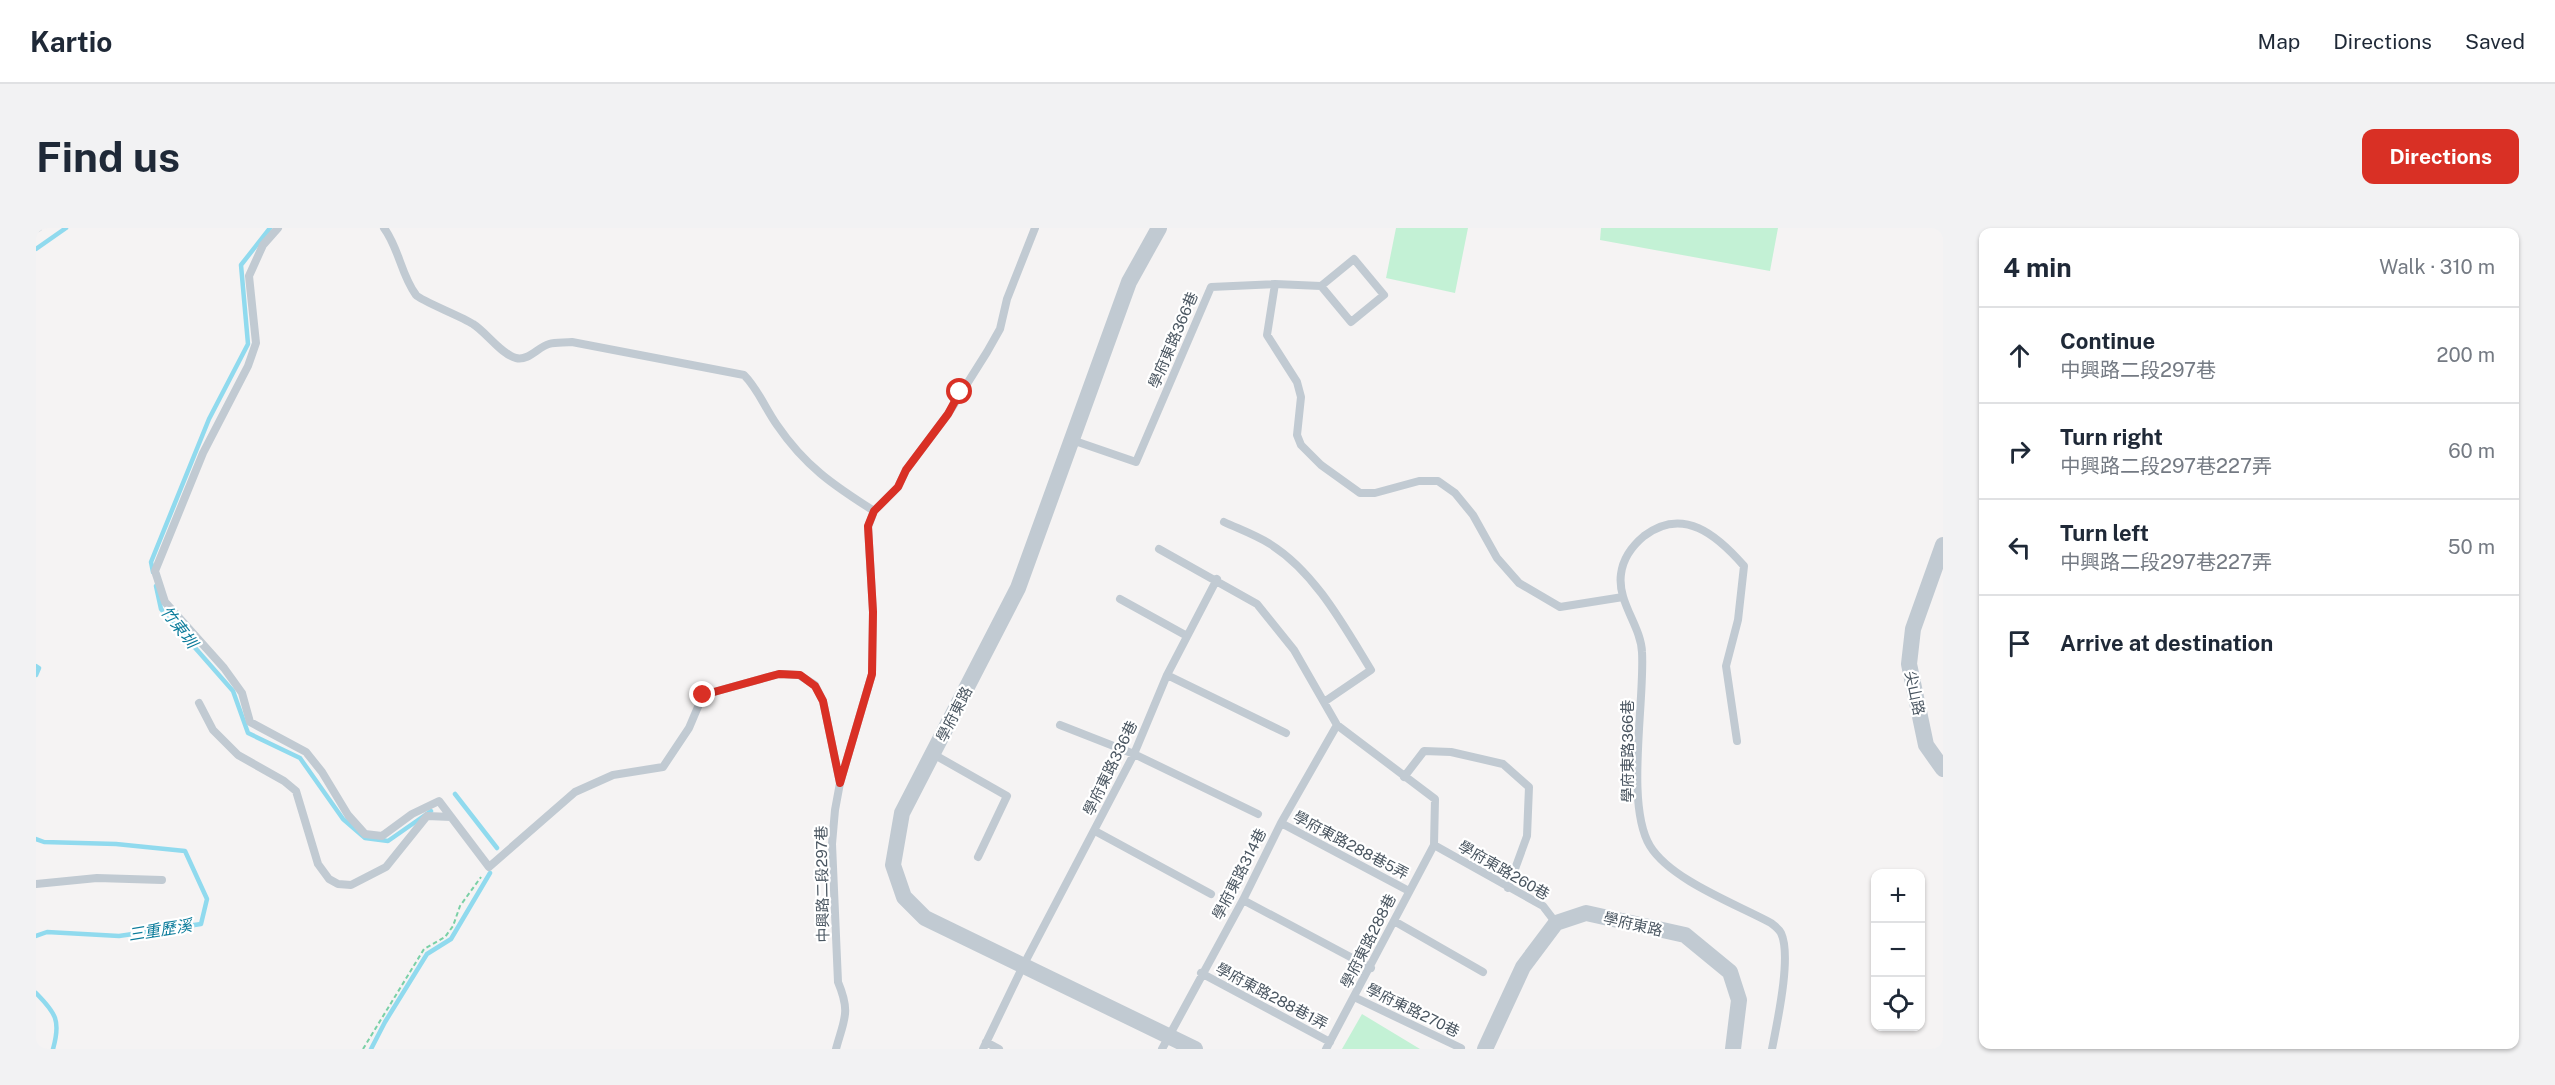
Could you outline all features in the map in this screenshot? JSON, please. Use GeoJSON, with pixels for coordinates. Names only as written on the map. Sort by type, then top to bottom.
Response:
{"type":"FeatureCollection","features":[{"type":"Feature","properties":{"kind":"street","name":"學府東路"},"geometry":{"type":"LineString","coordinates":[[1159,228],[1129,282],[1018,588],[902,813],[893,865],[904,897],[925,918],[1023,966],[1165,1042],[1195,1049]]}},
{"type":"Feature","properties":{"kind":"street","name":"尖山路"},"geometry":{"type":"LineString","coordinates":[[1943,545],[1913,629],[1909,664],[1926,745],[1943,770]]}},
{"type":"Feature","properties":{"kind":"street","name":"學府東路"},"geometry":{"type":"LineString","coordinates":[[1556,923],[1586,913],[1685,935],[1730,972],[1740,1000],[1733,1049]]}},
{"type":"Feature","properties":{"kind":"street"},"geometry":{"type":"LineString","coordinates":[[1485,1049],[1523,967],[1556,923]]}},
{"type":"Feature","properties":{"kind":"lane"},"geometry":{"type":"LineString","coordinates":[[278,228],[263,244],[249,276],[256,343],[248,366],[203,453],[155,571],[165,602],[224,668],[242,693],[250,722],[306,752],[322,772],[348,815],[364,834],[382,836],[412,814],[439,801],[489,867],[574,792],[612,775],[663,767],[688,728],[703,695],[779,674],[800,675],[815,686],[823,701],[840,783]]}},
{"type":"Feature","properties":{"kind":"lane"},"geometry":{"type":"LineString","coordinates":[[384,228],[391,237],[411,288],[418,298],[453,312],[475,325],[508,355],[518,359],[528,357],[548,344],[572,342],[744,375],[776,424],[803,458],[828,482],[874,511],[898,487],[906,470],[948,414],[987,352],[1000,328],[1007,299],[1035,228]]}},
{"type":"Feature","properties":{"kind":"lane"},"geometry":{"type":"LineString","coordinates":[[1321,286],[1351,322],[1384,295],[1354,259],[1321,286],[1275,284],[1268,334],[1299,389],[1301,397],[1297,435],[1301,445],[1321,465],[1360,493],[1375,493],[1419,481],[1438,481],[1455,493],[1473,515],[1497,558],[1519,583],[1560,607],[1623,597]]}},
{"type":"Feature","properties":{"kind":"lane","name":"學府東路366巷"},"geometry":{"type":"LineString","coordinates":[[1072,440],[1136,462],[1211,287],[1275,284]]}},
{"type":"Feature","properties":{"kind":"lane","name":"中興路二段297巷"},"geometry":{"type":"LineString","coordinates":[[836,1049],[846,1017],[845,999],[838,982],[832,881],[835,810],[840,783],[872,674],[873,612],[868,526],[874,511]]}},
{"type":"Feature","properties":{"kind":"lane"},"geometry":{"type":"LineString","coordinates":[[1224,522],[1271,545],[1305,574],[1341,621],[1371,670],[1324,702]]}},
{"type":"Feature","properties":{"kind":"lane","name":"學府東路366巷"},"geometry":{"type":"LineString","coordinates":[[1737,741],[1726,666],[1738,620],[1744,566],[1728,548],[1704,531],[1688,524],[1673,522],[1658,527],[1629,551],[1621,574],[1623,597],[1642,650],[1638,790],[1644,830],[1650,846],[1677,874],[1771,923],[1780,931],[1784,945],[1781,1001],[1772,1049]]}},
{"type":"Feature","properties":{"kind":"lane"},"geometry":{"type":"LineString","coordinates":[[1159,549],[1217,579],[1257,604],[1294,650],[1337,725],[1435,799],[1434,845]]}},
{"type":"Feature","properties":{"kind":"lane","name":"學府東路336巷"},"geometry":{"type":"LineString","coordinates":[[985,1046],[1023,966],[1134,754],[1167,675],[1217,579]]}},
{"type":"Feature","properties":{"kind":"lane"},"geometry":{"type":"LineString","coordinates":[[1120,599],[1187,636]]}},
{"type":"Feature","properties":{"kind":"lane"},"geometry":{"type":"LineString","coordinates":[[1167,675],[1286,733]]}},
{"type":"Feature","properties":{"kind":"lane"},"geometry":{"type":"LineString","coordinates":[[199,703],[213,730],[238,755],[284,781],[296,791],[318,864],[329,879],[338,884],[351,885],[386,867],[427,816],[451,817]]}},
{"type":"Feature","properties":{"kind":"lane"},"geometry":{"type":"LineString","coordinates":[[1060,725],[1134,754],[1258,814]]}},
{"type":"Feature","properties":{"kind":"lane","name":"學府東路314巷"},"geometry":{"type":"LineString","coordinates":[[1165,1042],[1243,900],[1281,823],[1337,725]]}},
{"type":"Feature","properties":{"kind":"lane"},"geometry":{"type":"LineString","coordinates":[[1404,777],[1424,751],[1451,752],[1503,764],[1529,787],[1527,836],[1508,888]]}},
{"type":"Feature","properties":{"kind":"lane"},"geometry":{"type":"LineString","coordinates":[[933,754],[1007,796],[978,857]]}},
{"type":"Feature","properties":{"kind":"lane","name":"學府東路288巷5弄"},"geometry":{"type":"LineString","coordinates":[[1281,823],[1409,891]]}},
{"type":"Feature","properties":{"kind":"lane"},"geometry":{"type":"LineString","coordinates":[[1095,831],[1211,894]]}},
{"type":"Feature","properties":{"kind":"lane","name":"學府東路260巷"},"geometry":{"type":"LineString","coordinates":[[1434,845],[1543,906],[1556,923]]}},
{"type":"Feature","properties":{"kind":"lane","name":"學府東路288巷"},"geometry":{"type":"LineString","coordinates":[[1328,1046],[1434,845]]}},
{"type":"Feature","properties":{"kind":"lane"},"geometry":{"type":"LineString","coordinates":[[36,884],[96,878],[162,880]]}},
{"type":"Feature","properties":{"kind":"lane"},"geometry":{"type":"LineString","coordinates":[[1243,900],[1371,968]]}},
{"type":"Feature","properties":{"kind":"lane"},"geometry":{"type":"LineString","coordinates":[[1394,921],[1482,972]]}},
{"type":"Feature","properties":{"kind":"lane","name":"學府東路288巷1弄"},"geometry":{"type":"LineString","coordinates":[[1201,973],[1328,1046]]}},
{"type":"Feature","properties":{"kind":"lane","name":"學府東路270巷"},"geometry":{"type":"LineString","coordinates":[[1354,997],[1461,1048]]}},
{"type":"Feature","properties":{"kind":"lane"},"geometry":{"type":"LineString","coordinates":[[985,1046],[999,1049]]}},
{"type":"Feature","properties":{"kind":"path"},"geometry":{"type":"LineString","coordinates":[[363,1049],[424,949],[445,937],[453,926],[460,906],[489,867]]}},
{"type":"Feature","properties":{"kind":"green space"},"geometry":{"type":"Polygon","coordinates":[[[1396,228],[1468,228],[1455,293],[1386,278],[1396,228]]]}},
{"type":"Feature","properties":{"kind":"green space"},"geometry":{"type":"Polygon","coordinates":[[[1601,228],[1778,228],[1770,271],[1600,240],[1601,228]]]}},
{"type":"Feature","properties":{"kind":"green space"},"geometry":{"type":"Polygon","coordinates":[[[1362,1014],[1420,1049],[1342,1049],[1362,1014]]]}},
{"type":"Feature","properties":{"kind":"waterway","name":"竹東圳"},"geometry":{"type":"LineString","coordinates":[[36,249],[66,228]]}},
{"type":"Feature","properties":{"kind":"waterway","name":"竹東圳"},"geometry":{"type":"LineString","coordinates":[[153,572],[151,562],[209,419],[248,344],[241,265],[270,228]]}},
{"type":"Feature","properties":{"kind":"waterway","name":"竹東圳"},"geometry":{"type":"LineString","coordinates":[[156,586],[161,609],[233,691],[248,733],[300,758],[343,819],[365,838],[388,841],[431,811]]}},
{"type":"Feature","properties":{"kind":"waterway","name":"三重歷溪"},"geometry":{"type":"LineString","coordinates":[[36,666],[39,668],[36,675]]}},
{"type":"Feature","properties":{"kind":"waterway","name":"竹東圳"},"geometry":{"type":"LineString","coordinates":[[455,794],[497,848]]}},
{"type":"Feature","properties":{"kind":"waterway","name":"三重歷溪"},"geometry":{"type":"LineString","coordinates":[[36,839],[44,842],[116,844],[185,851],[207,899],[201,924],[119,936],[47,932],[36,936]]}},
{"type":"Feature","properties":{"kind":"waterway","name":"竹東圳"},"geometry":{"type":"LineString","coordinates":[[371,1049],[427,954],[451,939],[490,873]]}},
{"type":"Feature","properties":{"kind":"waterway","name":"三重歷溪"},"geometry":{"type":"LineString","coordinates":[[36,993],[55,1018],[57,1031],[53,1049]]}},
{"type":"Feature","properties":{"kind":"route"},"geometry":{"type":"LineString","coordinates":[[703,695],[779,674],[800,675],[815,686],[823,701],[840,783],[872,674],[873,612],[868,526],[874,511],[898,487],[906,470],[948,414],[960,392]]}}]}
